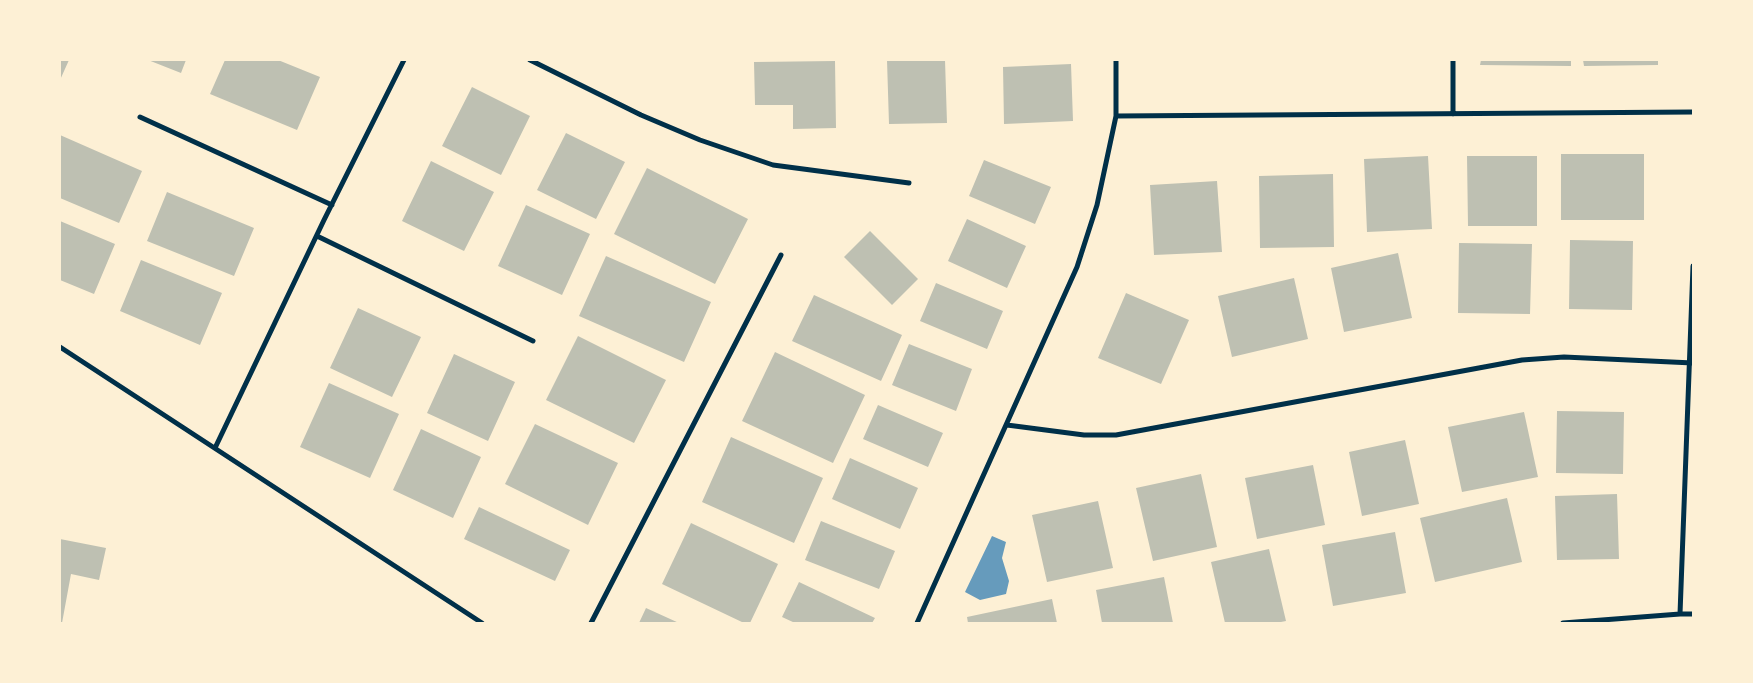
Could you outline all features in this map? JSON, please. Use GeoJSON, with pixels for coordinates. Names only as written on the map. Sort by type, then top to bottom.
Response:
{"type":"FeatureCollection","features":[{"type":"Feature","properties":{"kind":"street"},"geometry":{"type":"LineString","coordinates":[[215,448],[404,60]]}},
{"type":"Feature","properties":{"kind":"street"},"geometry":{"type":"LineString","coordinates":[[530,60],[700,140],[774,165],[909,183]]}},
{"type":"Feature","properties":{"kind":"street"},"geometry":{"type":"LineString","coordinates":[[917,623],[1077,267],[1097,205],[1116,116],[1116,60]]}},
{"type":"Feature","properties":{"kind":"street"},"geometry":{"type":"LineString","coordinates":[[1453,60],[1453,114]]}},
{"type":"Feature","properties":{"kind":"street"},"geometry":{"type":"LineString","coordinates":[[1116,116],[1693,112]]}},
{"type":"Feature","properties":{"kind":"street"},"geometry":{"type":"LineString","coordinates":[[140,117],[332,205]]}},
{"type":"Feature","properties":{"kind":"street"},"geometry":{"type":"LineString","coordinates":[[317,236],[533,342]]}},
{"type":"Feature","properties":{"kind":"street"},"geometry":{"type":"LineString","coordinates":[[591,623],[780,255]]}},
{"type":"Feature","properties":{"kind":"street"},"geometry":{"type":"LineString","coordinates":[[1680,614],[1691,363],[1693,266]]}},
{"type":"Feature","properties":{"kind":"street"},"geometry":{"type":"LineString","coordinates":[[60,347],[482,623]]}},
{"type":"Feature","properties":{"kind":"street"},"geometry":{"type":"LineString","coordinates":[[1007,425],[1084,435],[1116,435],[1522,360],[1564,357],[1691,363]]}},
{"type":"Feature","properties":{"kind":"street"},"geometry":{"type":"LineString","coordinates":[[1563,623],[1693,614]]}},
{"type":"Feature","properties":{"kind":"water"},"geometry":{"type":"Polygon","coordinates":[[[992,536],[1006,542],[1002,558],[1009,581],[1006,594],[980,600],[965,592],[992,536]]]}},
{"type":"Feature","properties":{"kind":"building"},"geometry":{"type":"Polygon","coordinates":[[[60,60],[69,60],[60,80],[60,60]]]}},
{"type":"Feature","properties":{"kind":"building"},"geometry":{"type":"Polygon","coordinates":[[[148,60],[186,60],[181,73],[148,60]]]}},
{"type":"Feature","properties":{"kind":"building"},"geometry":{"type":"Polygon","coordinates":[[[225,60],[278,60],[320,77],[297,130],[210,94],[225,60]]]}},
{"type":"Feature","properties":{"kind":"building"},"geometry":{"type":"Polygon","coordinates":[[[887,60],[945,60],[947,123],[889,124],[887,60]]]}},
{"type":"Feature","properties":{"kind":"building"},"geometry":{"type":"Polygon","coordinates":[[[1481,60],[1571,60],[1571,66],[1480,65],[1481,60]]]}},
{"type":"Feature","properties":{"kind":"building"},"geometry":{"type":"Polygon","coordinates":[[[1583,60],[1658,60],[1658,65],[1584,66],[1583,60]]]}},
{"type":"Feature","properties":{"kind":"building"},"geometry":{"type":"Polygon","coordinates":[[[835,61],[836,128],[793,129],[793,105],[755,105],[754,62],[835,61]]]}},
{"type":"Feature","properties":{"kind":"building"},"geometry":{"type":"Polygon","coordinates":[[[1071,64],[1073,121],[1004,124],[1003,67],[1071,64]]]}},
{"type":"Feature","properties":{"kind":"building"},"geometry":{"type":"Polygon","coordinates":[[[472,87],[530,116],[501,175],[442,146],[472,87]]]}},
{"type":"Feature","properties":{"kind":"building"},"geometry":{"type":"Polygon","coordinates":[[[566,133],[625,162],[596,219],[537,190],[566,133]]]}},
{"type":"Feature","properties":{"kind":"building"},"geometry":{"type":"Polygon","coordinates":[[[60,135],[142,171],[119,223],[60,198],[60,135]]]}},
{"type":"Feature","properties":{"kind":"building"},"geometry":{"type":"Polygon","coordinates":[[[1561,154],[1644,154],[1644,220],[1561,220],[1561,154]]]}},
{"type":"Feature","properties":{"kind":"building"},"geometry":{"type":"Polygon","coordinates":[[[1428,156],[1432,229],[1367,232],[1364,159],[1428,156]]]}},
{"type":"Feature","properties":{"kind":"building"},"geometry":{"type":"Polygon","coordinates":[[[1467,156],[1537,156],[1537,226],[1468,226],[1467,156]]]}},
{"type":"Feature","properties":{"kind":"building"},"geometry":{"type":"Polygon","coordinates":[[[984,160],[1051,187],[1035,224],[969,196],[984,160]]]}},
{"type":"Feature","properties":{"kind":"building"},"geometry":{"type":"Polygon","coordinates":[[[431,161],[494,192],[464,251],[402,221],[431,161]]]}},
{"type":"Feature","properties":{"kind":"building"},"geometry":{"type":"Polygon","coordinates":[[[647,168],[748,219],[715,284],[614,234],[647,168]]]}},
{"type":"Feature","properties":{"kind":"building"},"geometry":{"type":"Polygon","coordinates":[[[1333,174],[1334,247],[1260,248],[1259,176],[1333,174]]]}},
{"type":"Feature","properties":{"kind":"building"},"geometry":{"type":"Polygon","coordinates":[[[1217,181],[1222,252],[1154,255],[1150,185],[1217,181]]]}},
{"type":"Feature","properties":{"kind":"building"},"geometry":{"type":"Polygon","coordinates":[[[167,192],[254,228],[234,276],[147,241],[167,192]]]}},
{"type":"Feature","properties":{"kind":"building"},"geometry":{"type":"Polygon","coordinates":[[[526,205],[590,234],[562,295],[498,266],[526,205]]]}},
{"type":"Feature","properties":{"kind":"building"},"geometry":{"type":"Polygon","coordinates":[[[967,219],[1026,246],[1007,288],[948,261],[967,219]]]}},
{"type":"Feature","properties":{"kind":"building"},"geometry":{"type":"Polygon","coordinates":[[[60,221],[115,244],[94,294],[60,280],[60,221]]]}},
{"type":"Feature","properties":{"kind":"building"},"geometry":{"type":"Polygon","coordinates":[[[870,231],[918,279],[892,305],[844,257],[870,231]]]}},
{"type":"Feature","properties":{"kind":"building"},"geometry":{"type":"Polygon","coordinates":[[[1570,240],[1633,241],[1632,310],[1569,309],[1570,240]]]}},
{"type":"Feature","properties":{"kind":"building"},"geometry":{"type":"Polygon","coordinates":[[[1459,243],[1532,244],[1530,314],[1458,313],[1459,243]]]}},
{"type":"Feature","properties":{"kind":"building"},"geometry":{"type":"Polygon","coordinates":[[[1398,253],[1412,318],[1344,332],[1331,268],[1398,253]]]}},
{"type":"Feature","properties":{"kind":"building"},"geometry":{"type":"Polygon","coordinates":[[[606,256],[711,302],[684,362],[579,316],[606,256]]]}},
{"type":"Feature","properties":{"kind":"building"},"geometry":{"type":"Polygon","coordinates":[[[141,260],[222,293],[200,345],[120,311],[141,260]]]}},
{"type":"Feature","properties":{"kind":"building"},"geometry":{"type":"Polygon","coordinates":[[[1294,278],[1308,339],[1232,357],[1218,296],[1294,278]]]}},
{"type":"Feature","properties":{"kind":"building"},"geometry":{"type":"Polygon","coordinates":[[[936,283],[1003,311],[987,349],[920,321],[936,283]]]}},
{"type":"Feature","properties":{"kind":"building"},"geometry":{"type":"Polygon","coordinates":[[[1126,293],[1189,320],[1161,384],[1098,358],[1126,293]]]}},
{"type":"Feature","properties":{"kind":"building"},"geometry":{"type":"Polygon","coordinates":[[[814,295],[902,335],[881,381],[792,341],[814,295]]]}},
{"type":"Feature","properties":{"kind":"building"},"geometry":{"type":"Polygon","coordinates":[[[358,308],[421,337],[392,397],[330,368],[358,308]]]}},
{"type":"Feature","properties":{"kind":"building"},"geometry":{"type":"Polygon","coordinates":[[[578,336],[666,380],[634,443],[546,400],[578,336]]]}},
{"type":"Feature","properties":{"kind":"building"},"geometry":{"type":"Polygon","coordinates":[[[909,344],[972,369],[956,411],[892,385],[909,344]]]}},
{"type":"Feature","properties":{"kind":"building"},"geometry":{"type":"Polygon","coordinates":[[[775,352],[865,395],[833,463],[742,421],[775,352]]]}},
{"type":"Feature","properties":{"kind":"building"},"geometry":{"type":"Polygon","coordinates":[[[454,354],[515,382],[488,441],[427,413],[454,354]]]}},
{"type":"Feature","properties":{"kind":"building"},"geometry":{"type":"Polygon","coordinates":[[[329,383],[399,414],[370,478],[300,447],[329,383]]]}},
{"type":"Feature","properties":{"kind":"building"},"geometry":{"type":"Polygon","coordinates":[[[878,405],[943,433],[928,467],[863,439],[878,405]]]}},
{"type":"Feature","properties":{"kind":"building"},"geometry":{"type":"Polygon","coordinates":[[[1557,411],[1624,412],[1623,474],[1556,473],[1557,411]]]}},
{"type":"Feature","properties":{"kind":"building"},"geometry":{"type":"Polygon","coordinates":[[[1524,412],[1538,477],[1462,492],[1448,427],[1524,412]]]}},
{"type":"Feature","properties":{"kind":"building"},"geometry":{"type":"Polygon","coordinates":[[[535,424],[618,463],[588,525],[505,484],[535,424]]]}},
{"type":"Feature","properties":{"kind":"building"},"geometry":{"type":"Polygon","coordinates":[[[421,429],[481,457],[453,518],[393,490],[421,429]]]}},
{"type":"Feature","properties":{"kind":"building"},"geometry":{"type":"Polygon","coordinates":[[[731,437],[823,478],[794,543],[702,502],[731,437]]]}},
{"type":"Feature","properties":{"kind":"building"},"geometry":{"type":"Polygon","coordinates":[[[1405,440],[1419,504],[1362,516],[1349,452],[1405,440]]]}},
{"type":"Feature","properties":{"kind":"building"},"geometry":{"type":"Polygon","coordinates":[[[850,458],[918,488],[900,529],[832,499],[850,458]]]}},
{"type":"Feature","properties":{"kind":"building"},"geometry":{"type":"Polygon","coordinates":[[[1313,465],[1325,525],[1257,539],[1245,478],[1313,465]]]}},
{"type":"Feature","properties":{"kind":"building"},"geometry":{"type":"Polygon","coordinates":[[[1201,474],[1217,547],[1153,561],[1136,488],[1201,474]]]}},
{"type":"Feature","properties":{"kind":"building"},"geometry":{"type":"Polygon","coordinates":[[[1617,494],[1619,559],[1557,560],[1555,496],[1617,494]]]}},
{"type":"Feature","properties":{"kind":"building"},"geometry":{"type":"Polygon","coordinates":[[[1507,498],[1522,562],[1435,582],[1420,518],[1507,498]]]}},
{"type":"Feature","properties":{"kind":"building"},"geometry":{"type":"Polygon","coordinates":[[[1098,501],[1113,568],[1047,582],[1032,515],[1098,501]]]}},
{"type":"Feature","properties":{"kind":"building"},"geometry":{"type":"Polygon","coordinates":[[[479,507],[570,550],[555,581],[464,539],[479,507]]]}},
{"type":"Feature","properties":{"kind":"building"},"geometry":{"type":"Polygon","coordinates":[[[821,521],[895,551],[879,589],[805,560],[821,521]]]}},
{"type":"Feature","properties":{"kind":"building"},"geometry":{"type":"Polygon","coordinates":[[[691,523],[778,564],[750,623],[744,623],[662,584],[691,523]]]}},
{"type":"Feature","properties":{"kind":"building"},"geometry":{"type":"Polygon","coordinates":[[[1395,532],[1406,593],[1333,606],[1322,545],[1395,532]]]}},
{"type":"Feature","properties":{"kind":"building"},"geometry":{"type":"Polygon","coordinates":[[[60,539],[106,548],[99,580],[71,574],[62,623],[60,623],[60,539]]]}},
{"type":"Feature","properties":{"kind":"building"},"geometry":{"type":"Polygon","coordinates":[[[1269,549],[1286,621],[1276,623],[1225,623],[1211,562],[1269,549]]]}},
{"type":"Feature","properties":{"kind":"building"},"geometry":{"type":"Polygon","coordinates":[[[1164,577],[1173,623],[1102,623],[1096,590],[1164,577]]]}},
{"type":"Feature","properties":{"kind":"building"},"geometry":{"type":"Polygon","coordinates":[[[799,582],[875,618],[872,623],[795,623],[782,617],[799,582]]]}},
{"type":"Feature","properties":{"kind":"building"},"geometry":{"type":"Polygon","coordinates":[[[1052,599],[1057,623],[968,623],[967,617],[1052,599]]]}},
{"type":"Feature","properties":{"kind":"building"},"geometry":{"type":"Polygon","coordinates":[[[646,608],[679,623],[639,623],[646,608]]]}}]}
